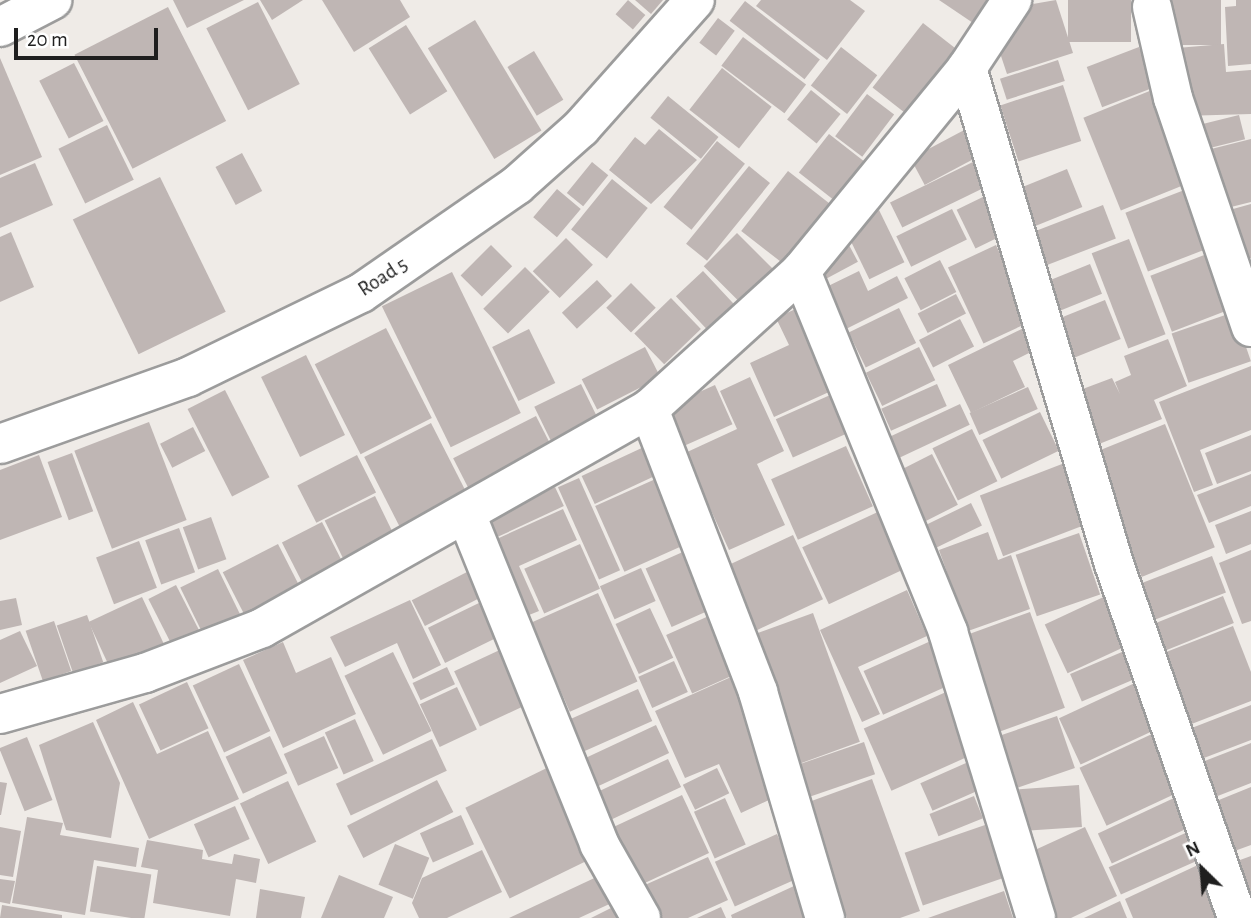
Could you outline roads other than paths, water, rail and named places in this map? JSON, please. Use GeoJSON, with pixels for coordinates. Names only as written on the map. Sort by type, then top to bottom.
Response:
{"type":"FeatureCollection","features":[{"type":"Feature","properties":{"kind":"street"},"geometry":{"type":"LineString","coordinates":[[0,27],[52,0]]}},
{"type":"Feature","properties":{"kind":"street","name":"Road 5"},"geometry":{"type":"LineString","coordinates":[[0,444],[188,377],[361,293],[517,185],[572,136],[695,0]]}},
{"type":"Feature","properties":{"kind":"street"},"geometry":{"type":"LineString","coordinates":[[0,714],[145,673],[262,628],[649,409],[801,271],[967,68],[1012,0]]}},
{"type":"Feature","properties":{"kind":"street"},"geometry":{"type":"LineString","coordinates":[[1152,7],[1173,98],[1251,327]]}},
{"type":"Feature","properties":{"kind":"street"},"geometry":{"type":"LineString","coordinates":[[967,68],[1114,564],[1237,918]]}},
{"type":"Feature","properties":{"kind":"street"},"geometry":{"type":"LineString","coordinates":[[801,271],[948,632],[1036,918]]}},
{"type":"Feature","properties":{"kind":"street"},"geometry":{"type":"LineString","coordinates":[[649,409],[758,692],[825,918]]}},
{"type":"Feature","properties":{"kind":"street"},"geometry":{"type":"LineString","coordinates":[[466,514],[599,844],[641,918]]}}]}
